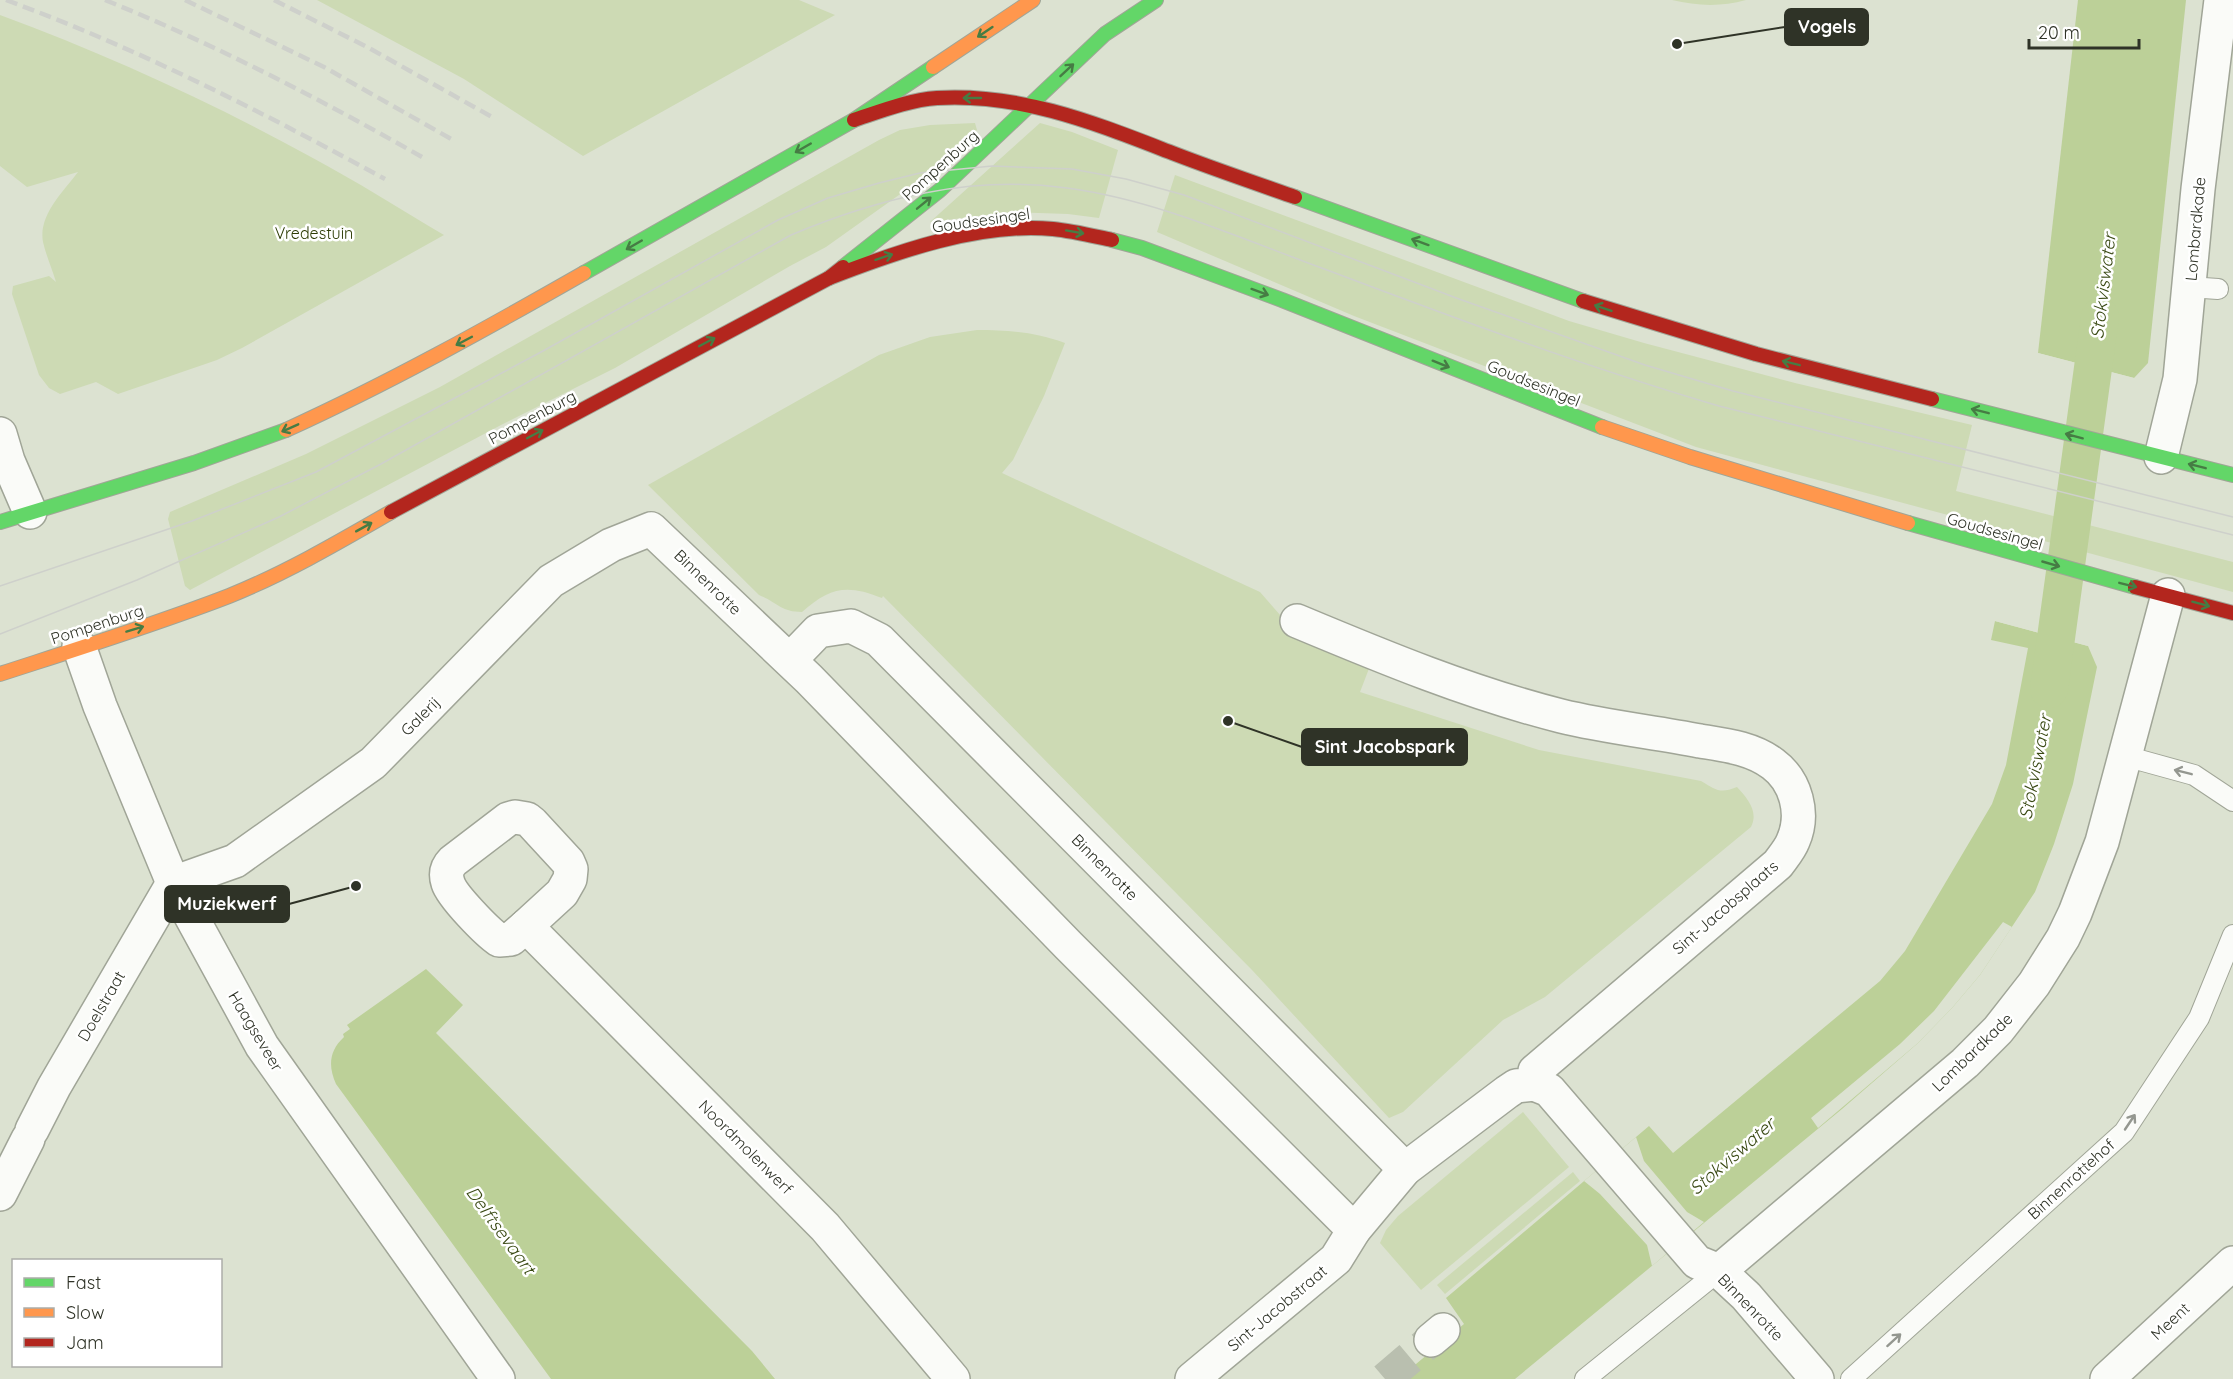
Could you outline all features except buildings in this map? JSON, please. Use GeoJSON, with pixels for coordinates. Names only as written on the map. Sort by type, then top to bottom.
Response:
{"type":"FeatureCollection","features":[{"type":"Feature","properties":{"kind":"main road"},"geometry":{"type":"LineString","coordinates":[[15,517],[194,463],[283,431],[360,396],[468,339],[854,120],[1033,0]]}},
{"type":"Feature","properties":{"kind":"main road","name":"Pompenburg"},"geometry":{"type":"LineString","coordinates":[[0,674],[79,646],[152,624],[231,595],[313,556],[452,478],[829,278],[940,190],[1105,34],[1156,0]]}},
{"type":"Feature","properties":{"kind":"main road"},"geometry":{"type":"LineString","coordinates":[[854,120],[902,104],[937,98],[982,98],[1030,104],[1098,124],[1202,164],[1608,310],[1755,354],[2111,446],[2233,475]]}},
{"type":"Feature","properties":{"kind":"main road","name":"Goudsesingel"},"geometry":{"type":"LineString","coordinates":[[829,278],[884,257],[965,236],[1032,228],[1060,229],[1097,236],[1142,248],[1282,300],[1617,433],[1827,500],[2088,575],[2233,613]]}},
{"type":"Feature","properties":{"kind":"street","name":"Lombardkade"},"geometry":{"type":"LineString","coordinates":[[2161,457],[2204,288],[2198,189],[2221,0]]}},
{"type":"Feature","properties":{"kind":"street"},"geometry":{"type":"LineString","coordinates":[[0,434],[8,461],[15,517]]}},
{"type":"Feature","properties":{"kind":"street","name":"Binnenrotte"},"geometry":{"type":"LineString","coordinates":[[651,529],[790,660],[1069,946],[1354,1230]]}},
{"type":"Feature","properties":{"kind":"street","name":"Galerij"},"geometry":{"type":"LineString","coordinates":[[173,883],[234,861],[373,763],[551,581],[611,545],[651,529]]}},
{"type":"Feature","properties":{"kind":"street","name":"Lombardkade"},"geometry":{"type":"LineString","coordinates":[[1719,1272],[1965,1063],[2015,1009],[2052,956],[2075,913],[2102,842],[2168,595]]}},
{"type":"Feature","properties":{"kind":"street","name":"Sint-Jacobsplaats"},"geometry":{"type":"LineString","coordinates":[[1297,621],[1372,653],[1454,683],[1563,716],[1751,752],[1775,765],[1784,774],[1794,792],[1797,827],[1793,841],[1778,864],[1535,1071],[1534,1084]]}},
{"type":"Feature","properties":{"kind":"street","name":"Binnenrotte"},"geometry":{"type":"LineString","coordinates":[[790,660],[818,631],[851,626],[879,640],[1405,1169]]}},
{"type":"Feature","properties":{"kind":"street","name":"Haagseveer"},"geometry":{"type":"LineString","coordinates":[[79,646],[100,706],[173,883],[262,1046],[498,1379]]}},
{"type":"Feature","properties":{"kind":"street","name":"Doelstraat"},"geometry":{"type":"LineString","coordinates":[[0,1194],[60,1077],[173,883]]}},
{"type":"Feature","properties":{"kind":"street","name":"Noordmolenwerf"},"geometry":{"type":"LineString","coordinates":[[526,926],[825,1227],[953,1379]]}},
{"type":"Feature","properties":{"kind":"street"},"geometry":{"type":"LineString","coordinates":[[1354,1230],[1405,1169],[1516,1086],[1534,1084]]}},
{"type":"Feature","properties":{"kind":"street","name":"Binnenrotte"},"geometry":{"type":"LineString","coordinates":[[1534,1084],[1549,1090],[1697,1262],[1719,1272],[1746,1296],[1817,1379]]}},
{"type":"Feature","properties":{"kind":"street","name":"Sint-Jacobstraat"},"geometry":{"type":"LineString","coordinates":[[1192,1379],[1336,1259],[1354,1230]]}},
{"type":"Feature","properties":{"kind":"street","name":"Meent"},"geometry":{"type":"LineString","coordinates":[[2107,1379],[2233,1263]]}},
{"type":"Feature","properties":{"kind":"lane"},"geometry":{"type":"LineString","coordinates":[[2125,756],[2194,775],[2233,801]]}},
{"type":"Feature","properties":{"kind":"lane","name":"Binnenrottehof"},"geometry":{"type":"LineString","coordinates":[[1851,1379],[2124,1132],[2199,1018],[2233,935]]}},
{"type":"Feature","properties":{"kind":"lane","name":"Lombardkade"},"geometry":{"type":"LineString","coordinates":[[1586,1379],[1719,1272]]}},
{"type":"Feature","properties":{"kind":"green space"},"geometry":{"type":"Polygon","coordinates":[[[317,0],[799,0],[835,15],[583,156],[464,79],[317,0]]]}},
{"type":"Feature","properties":{"kind":"green space"},"geometry":{"type":"Polygon","coordinates":[[[1672,0],[1746,0],[1709,5],[1672,0]]]}},
{"type":"Feature","properties":{"kind":"green space","name":"Vredestuin"},"geometry":{"type":"Polygon","coordinates":[[[0,15],[119,63],[235,117],[328,166],[444,235],[217,360],[118,394],[96,382],[60,394],[49,388],[39,375],[12,294],[13,286],[49,276],[56,282],[43,242],[44,222],[53,204],[78,172],[27,187],[0,166],[0,15]]]}},
{"type":"Feature","properties":{"kind":"green space"},"geometry":{"type":"Polygon","coordinates":[[[975,123],[977,130],[906,190],[826,247],[615,368],[501,425],[190,590],[185,586],[168,519],[170,512],[306,454],[440,387],[879,140],[900,130],[930,125],[975,123]]]}},
{"type":"Feature","properties":{"kind":"green space"},"geometry":{"type":"Polygon","coordinates":[[[1040,123],[1072,132],[1118,150],[1099,218],[1068,214],[1011,212],[930,222],[1040,123]]]}},
{"type":"Feature","properties":{"kind":"green space"},"geometry":{"type":"Polygon","coordinates":[[[1175,175],[1569,321],[1795,383],[1972,425],[1956,491],[2233,562],[2233,592],[1696,447],[1354,316],[1157,232],[1175,175]]]}},
{"type":"Feature","properties":{"kind":"green space"},"geometry":{"type":"Polygon","coordinates":[[[977,330],[1022,332],[1065,343],[1044,396],[1013,460],[1002,473],[1260,592],[1288,624],[1370,666],[1360,692],[1539,750],[1701,781],[1718,790],[1737,787],[1753,810],[1751,827],[1545,997],[1503,1020],[1403,1112],[1389,1118],[1252,970],[883,596],[882,598],[859,591],[839,590],[821,597],[802,612],[784,609],[759,595],[648,485],[879,355],[930,337],[977,330]]]}},
{"type":"Feature","properties":{"kind":"green space"},"geometry":{"type":"Polygon","coordinates":[[[1523,1112],[1569,1167],[1421,1290],[1380,1243],[1386,1230],[1398,1216],[1523,1112]]]}},
{"type":"Feature","properties":{"kind":"green space"},"geometry":{"type":"Polygon","coordinates":[[[1573,1172],[1580,1181],[1445,1294],[1437,1285],[1573,1172]]]}},
{"type":"Feature","properties":{"kind":"water"},"geometry":{"type":"Polygon","coordinates":[[[2078,0],[2186,0],[2148,363],[2134,378],[2038,353],[2078,0]]]}},
{"type":"Feature","properties":{"kind":"water"},"geometry":{"type":"Polygon","coordinates":[[[1995,621],[2088,646],[2097,667],[2073,784],[2054,844],[2035,892],[1980,975],[1918,1043],[1842,1109],[1515,1379],[1398,1379],[1464,1324],[1446,1298],[1649,1126],[1673,1153],[1880,981],[1905,951],[1992,804],[2006,765],[2028,648],[1991,640],[1995,621]]]}},
{"type":"Feature","properties":{"kind":"water","name":"Delftsevaart"},"geometry":{"type":"Polygon","coordinates":[[[426,969],[463,1005],[436,1033],[752,1351],[775,1379],[551,1379],[333,1077],[331,1059],[335,1048],[344,1037],[343,1034],[350,1029],[347,1025],[426,969]]]}},
{"type":"Feature","properties":{"kind":"pier"},"geometry":{"type":"Polygon","coordinates":[[[2038,353],[2134,378],[2132,380],[2039,356],[2038,353]]]}},
{"type":"Feature","properties":{"kind":"pier"},"geometry":{"type":"Polygon","coordinates":[[[1997,619],[2087,642],[2088,646],[1995,621],[1997,619]]]}},
{"type":"Feature","properties":{"kind":"pier"},"geometry":{"type":"Polygon","coordinates":[[[2003,922],[2012,927],[1980,975],[1952,1008],[1918,1043],[1818,1128],[1811,1118],[1900,1044],[1934,1011],[2003,922]]]}},
{"type":"Feature","properties":{"kind":"pier"},"geometry":{"type":"Polygon","coordinates":[[[1636,1137],[1644,1161],[1687,1212],[1704,1222],[1652,1266],[1647,1245],[1600,1194],[1584,1181],[1636,1137]]]}},
{"type":"Feature","properties":{"kind":"waterway","name":"Stokviswater"},"geometry":{"type":"LineString","coordinates":[[2049,689],[2100,317]]}},
{"type":"Feature","properties":{"kind":"tunnel"},"geometry":{"type":"LineString","coordinates":[[1385,1379],[1431,1340]]}},
{"type":"Feature","properties":{"kind":"tram line"},"geometry":{"type":"LineString","coordinates":[[0,586],[192,521],[316,472],[543,351],[778,220],[828,198],[920,173],[992,166],[1072,169],[1126,179],[1184,195],[1459,299],[1645,365],[1733,391],[2233,517]]}},
{"type":"Feature","properties":{"kind":"tram line"},"geometry":{"type":"LineString","coordinates":[[0,634],[137,580],[279,517],[381,464],[791,235],[892,200],[961,187],[996,185],[1067,188],[1101,194],[1166,211],[1522,342],[1669,391],[1719,406],[2233,535]]}},
{"type":"Feature","properties":{"kind":"railway"},"geometry":{"type":"LineString","coordinates":[[6,0],[103,39],[198,82],[385,179]]}},
{"type":"Feature","properties":{"kind":"railway"},"geometry":{"type":"LineString","coordinates":[[105,0],[266,73],[422,157]]}},
{"type":"Feature","properties":{"kind":"railway"},"geometry":{"type":"LineString","coordinates":[[185,0],[324,67],[453,140]]}},
{"type":"Feature","properties":{"kind":"railway"},"geometry":{"type":"LineString","coordinates":[[274,0],[369,48],[492,117]]}},
{"type":"Feature","properties":{"kind":"traffic: fast"},"geometry":{"type":"LineString","coordinates":[[843,267],[940,190],[1105,34],[1156,0]]}},
{"type":"Feature","properties":{"kind":"traffic: fast"},"geometry":{"type":"LineString","coordinates":[[584,273],[854,120],[933,67]]}},
{"type":"Feature","properties":{"kind":"traffic: fast"},"geometry":{"type":"LineString","coordinates":[[1295,197],[1583,301]]}},
{"type":"Feature","properties":{"kind":"traffic: fast"},"geometry":{"type":"LineString","coordinates":[[1112,240],[1142,248],[1282,300],[1602,427]]}},
{"type":"Feature","properties":{"kind":"traffic: fast"},"geometry":{"type":"LineString","coordinates":[[1932,399],[2233,475]]}},
{"type":"Feature","properties":{"kind":"traffic: fast"},"geometry":{"type":"LineString","coordinates":[[0,522],[194,463],[286,430]]}},
{"type":"Feature","properties":{"kind":"traffic: fast"},"geometry":{"type":"LineString","coordinates":[[1908,523],[2135,587]]}},
{"type":"Feature","properties":{"kind":"traffic: slow"},"geometry":{"type":"LineString","coordinates":[[933,67],[1033,0]]}},
{"type":"Feature","properties":{"kind":"traffic: slow"},"geometry":{"type":"LineString","coordinates":[[286,430],[437,355],[584,273]]}},
{"type":"Feature","properties":{"kind":"traffic: slow"},"geometry":{"type":"LineString","coordinates":[[1602,427],[1690,457],[1908,523]]}},
{"type":"Feature","properties":{"kind":"traffic: slow"},"geometry":{"type":"LineString","coordinates":[[0,674],[144,627],[229,596],[292,567],[391,512]]}},
{"type":"Feature","properties":{"kind":"traffic: jam"},"geometry":{"type":"LineString","coordinates":[[854,120],[906,103],[927,99],[1000,100],[1088,122],[1295,197]]}},
{"type":"Feature","properties":{"kind":"traffic: jam"},"geometry":{"type":"LineString","coordinates":[[829,278],[910,249],[997,230],[1053,229],[1112,240]]}},
{"type":"Feature","properties":{"kind":"traffic: jam"},"geometry":{"type":"LineString","coordinates":[[391,512],[829,278],[843,267]]}},
{"type":"Feature","properties":{"kind":"traffic: jam"},"geometry":{"type":"LineString","coordinates":[[1583,301],[1756,354],[1932,399]]}},
{"type":"Feature","properties":{"kind":"traffic: jam"},"geometry":{"type":"LineString","coordinates":[[2135,587],[2233,613]]}},
{"type":"Feature","properties":{"kind":"place","name":"Vogels"},"geometry":{"type":"Point","coordinates":[1677,44]}},
{"type":"Feature","properties":{"kind":"place","name":"Sint Jacobspark"},"geometry":{"type":"Point","coordinates":[1228,721]}},
{"type":"Feature","properties":{"kind":"place","name":"Muziekwerf"},"geometry":{"type":"Point","coordinates":[356,886]}}]}
